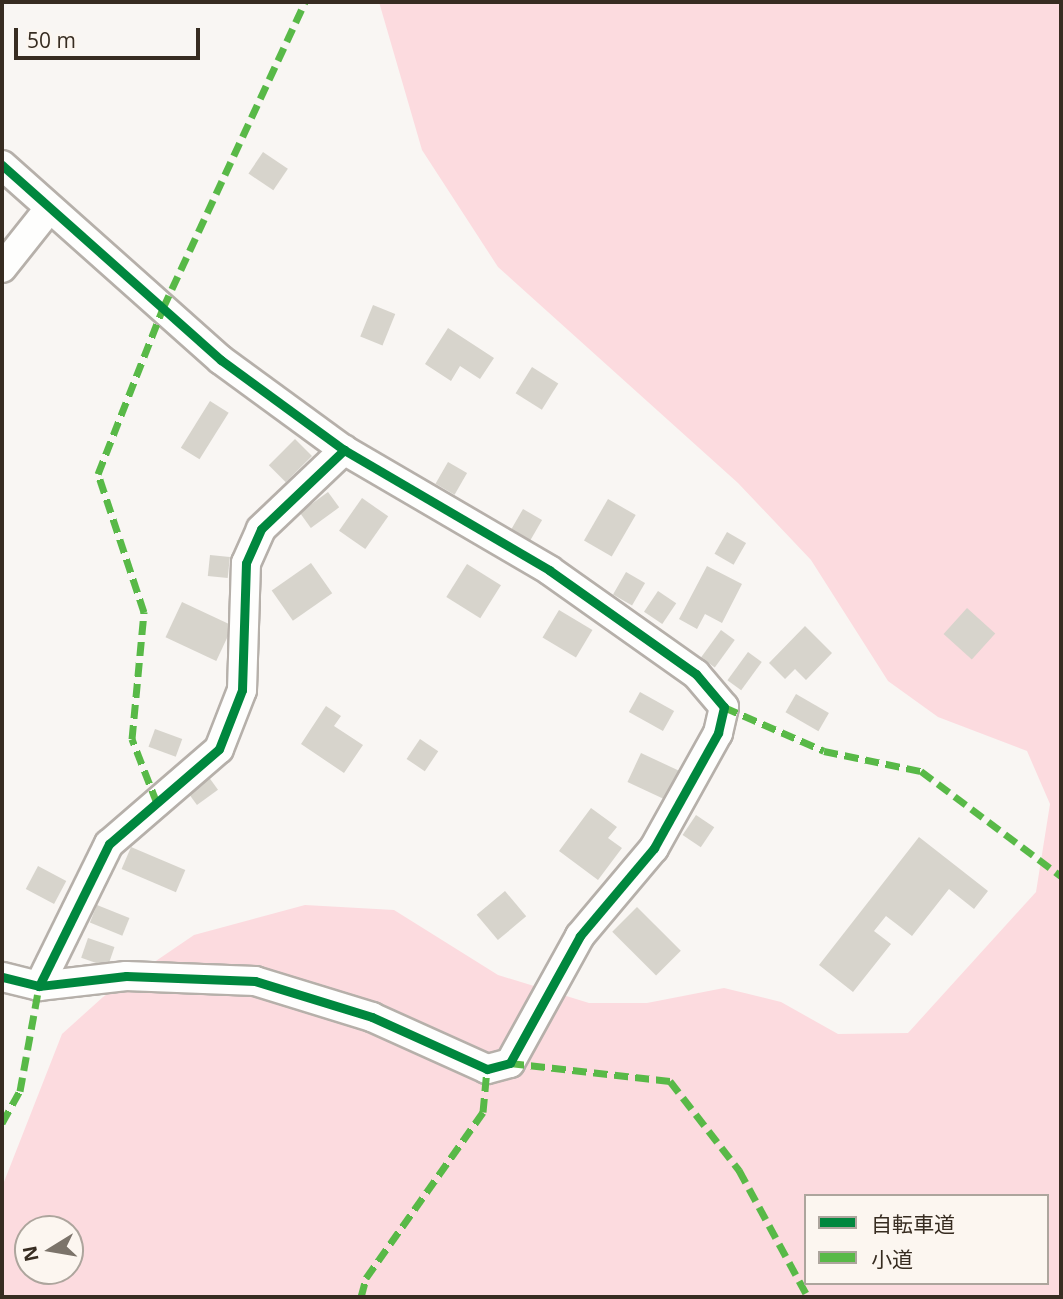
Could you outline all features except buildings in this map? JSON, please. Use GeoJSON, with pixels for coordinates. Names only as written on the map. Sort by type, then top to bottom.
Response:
{"type":"FeatureCollection","features":[{"type":"Feature","properties":{"kind":"street"},"geometry":{"type":"LineString","coordinates":[[2,165],[221,360],[344,450],[549,570],[696,674],[724,707],[718,733],[654,848],[580,936],[510,1063],[487,1069],[372,1017],[255,981],[126,976],[39,986],[2,977]]}},
{"type":"Feature","properties":{"kind":"street"},"geometry":{"type":"LineString","coordinates":[[2,268],[49,209]]}},
{"type":"Feature","properties":{"kind":"street"},"geometry":{"type":"LineString","coordinates":[[39,986],[109,844],[219,749],[243,690],[246,563],[261,529],[344,450]]}},
{"type":"Feature","properties":{"kind":"shaded area"},"geometry":{"type":"Polygon","coordinates":[[[379,2],[1061,2],[1061,1297],[2,1297],[2,1187],[62,1034],[103,997],[194,935],[305,905],[394,910],[498,975],[589,1003],[647,1003],[724,988],[781,1002],[838,1034],[908,1033],[1036,892],[1050,804],[1027,751],[938,717],[888,681],[811,560],[738,483],[498,267],[422,150],[379,2]]]}},
{"type":"Feature","properties":{"kind":"marked path"},"geometry":{"type":"LineString","coordinates":[[157,803],[132,739],[144,612],[98,474],[163,308],[305,2]]}},
{"type":"Feature","properties":{"kind":"marked path"},"geometry":{"type":"LineString","coordinates":[[724,707],[824,751],[921,771],[1061,876]]}},
{"type":"Feature","properties":{"kind":"marked path"},"geometry":{"type":"LineString","coordinates":[[2,1123],[20,1091],[39,986]]}},
{"type":"Feature","properties":{"kind":"marked path"},"geometry":{"type":"LineString","coordinates":[[510,1063],[670,1081],[739,1170],[808,1297]]}},
{"type":"Feature","properties":{"kind":"marked path"},"geometry":{"type":"LineString","coordinates":[[361,1297],[366,1278],[483,1112],[487,1069]]}},
{"type":"Feature","properties":{"kind":"cycle path"},"geometry":{"type":"LineString","coordinates":[[2,165],[221,360],[344,450],[549,570],[696,674],[724,707],[718,733],[654,848],[580,936],[510,1063],[487,1069],[372,1017],[255,981],[126,976],[39,986],[2,977]]}},
{"type":"Feature","properties":{"kind":"cycle path"},"geometry":{"type":"LineString","coordinates":[[39,986],[109,844],[219,749],[242,690],[246,563],[261,529],[344,450]]}}]}
